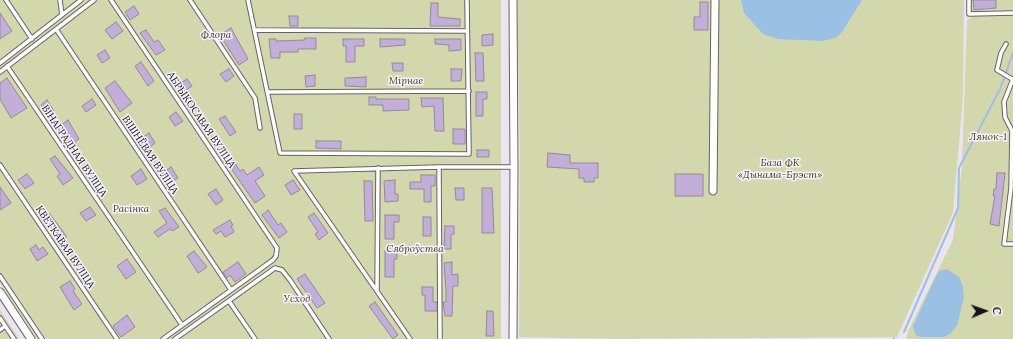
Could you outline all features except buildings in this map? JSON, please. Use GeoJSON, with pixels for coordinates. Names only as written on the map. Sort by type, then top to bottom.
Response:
{"type":"FeatureCollection","features":[{"type":"Feature","properties":{"kind":"street"},"geometry":{"type":"LineString","coordinates":[[513,0],[513,339]]}},
{"type":"Feature","properties":{"kind":"street"},"geometry":{"type":"LineString","coordinates":[[713,191],[715,0]]}},
{"type":"Feature","properties":{"kind":"street"},"geometry":{"type":"LineString","coordinates":[[0,292],[31,339]]}},
{"type":"Feature","properties":{"kind":"lane"},"geometry":{"type":"LineString","coordinates":[[6,0],[32,39]]}},
{"type":"Feature","properties":{"kind":"lane"},"geometry":{"type":"LineString","coordinates":[[60,0],[62,15]]}},
{"type":"Feature","properties":{"kind":"lane"},"geometry":{"type":"LineString","coordinates":[[0,63],[81,0]]}},
{"type":"Feature","properties":{"kind":"lane"},"geometry":{"type":"LineString","coordinates":[[0,72],[94,0]]}},
{"type":"Feature","properties":{"kind":"lane","name":"АБРЫКОСАВАЯ ВУЛІЦА"},"geometry":{"type":"LineString","coordinates":[[111,0],[277,248],[276,256],[273,260],[231,290]]}},
{"type":"Feature","properties":{"kind":"lane"},"geometry":{"type":"LineString","coordinates":[[190,0],[255,98],[260,128]]}},
{"type":"Feature","properties":{"kind":"lane"},"geometry":{"type":"LineString","coordinates":[[248,0],[269,92],[280,153],[469,154],[467,0]]}},
{"type":"Feature","properties":{"kind":"lane"},"geometry":{"type":"LineString","coordinates":[[968,0],[969,14],[1013,13]]}},
{"type":"Feature","properties":{"kind":"lane","name":"ВІШНЁВАЯ ВУЛІЦА"},"geometry":{"type":"LineString","coordinates":[[56,29],[231,290]]}},
{"type":"Feature","properties":{"kind":"lane"},"geometry":{"type":"LineString","coordinates":[[256,30],[467,31]]}},
{"type":"Feature","properties":{"kind":"lane"},"geometry":{"type":"LineString","coordinates":[[1006,44],[1001,53],[997,70],[1012,79],[1004,102],[1005,117],[1013,131],[1012,188],[1004,244],[1013,244]]}},
{"type":"Feature","properties":{"kind":"lane","name":"ВІНАГРАДНАЯ ВУЛІЦА"},"geometry":{"type":"LineString","coordinates":[[7,66],[182,325]]}},
{"type":"Feature","properties":{"kind":"lane"},"geometry":{"type":"LineString","coordinates":[[269,92],[468,91]]}},
{"type":"Feature","properties":{"kind":"lane","name":"КВЕТКАВАЯ ВУЛІЦА"},"geometry":{"type":"LineString","coordinates":[[0,165],[117,339]]}},
{"type":"Feature","properties":{"kind":"lane"},"geometry":{"type":"LineString","coordinates":[[439,167],[440,339]]}},
{"type":"Feature","properties":{"kind":"lane"},"geometry":{"type":"LineString","coordinates":[[410,339],[294,171],[378,168],[514,167]]}},
{"type":"Feature","properties":{"kind":"lane"},"geometry":{"type":"LineString","coordinates":[[377,291],[378,168]]}},
{"type":"Feature","properties":{"kind":"lane"},"geometry":{"type":"LineString","coordinates":[[175,339],[276,268],[282,270],[329,339]]}},
{"type":"Feature","properties":{"kind":"lane"},"geometry":{"type":"LineString","coordinates":[[0,276],[42,339]]}},
{"type":"Feature","properties":{"kind":"lane"},"geometry":{"type":"LineString","coordinates":[[163,339],[231,290]]}},
{"type":"Feature","properties":{"kind":"lane"},"geometry":{"type":"LineString","coordinates":[[229,300],[255,339]]}},
{"type":"Feature","properties":{"kind":"lane"},"geometry":{"type":"LineString","coordinates":[[0,318],[14,339]]}},
{"type":"Feature","properties":{"kind":"lane"},"geometry":{"type":"LineString","coordinates":[[0,330],[5,326]]}},
{"type":"Feature","properties":{"kind":"lane"},"geometry":{"type":"LineString","coordinates":[[181,334],[184,339]]}},
{"type":"Feature","properties":{"kind":"green space"},"geometry":{"type":"Polygon","coordinates":[[[0,0],[501,0],[501,339],[37,339],[0,283],[0,0]]]}},
{"type":"Feature","properties":{"kind":"green space","name":"База ФК «Дынама-Брэст»"},"geometry":{"type":"Polygon","coordinates":[[[517,0],[964,0],[963,96],[953,213],[897,337],[615,339],[519,337],[520,152],[517,0]]]}},
{"type":"Feature","properties":{"kind":"green space","name":"Лянок-1"},"geometry":{"type":"Polygon","coordinates":[[[970,0],[1013,0],[1013,339],[906,339],[909,329],[953,240],[962,166],[967,20],[971,18],[970,0]]]}},
{"type":"Feature","properties":{"kind":"green space"},"geometry":{"type":"Polygon","coordinates":[[[0,310],[19,339],[0,339],[0,310]]]}},
{"type":"Feature","properties":{"kind":"water"},"geometry":{"type":"Polygon","coordinates":[[[741,0],[862,0],[842,32],[837,37],[823,41],[778,39],[763,34],[744,13],[741,0]]]}},
{"type":"Feature","properties":{"kind":"water"},"geometry":{"type":"Polygon","coordinates":[[[947,269],[959,277],[963,287],[964,297],[957,326],[950,334],[944,337],[917,336],[913,326],[936,276],[939,271],[947,269]]]}},
{"type":"Feature","properties":{"kind":"waterway"},"geometry":{"type":"LineString","coordinates":[[904,332],[958,208],[959,168],[1000,89],[1013,53]]}},
{"type":"Feature","properties":{"kind":"park label","name":"Флора"},"geometry":{"type":"Point","coordinates":[216,35]}},
{"type":"Feature","properties":{"kind":"park label","name":"Мірнае"},"geometry":{"type":"Point","coordinates":[406,81]}},
{"type":"Feature","properties":{"kind":"park label","name":"Расінка"},"geometry":{"type":"Point","coordinates":[131,209]}},
{"type":"Feature","properties":{"kind":"park label","name":"Сяброўства"},"geometry":{"type":"Point","coordinates":[415,249]}},
{"type":"Feature","properties":{"kind":"park label","name":"Усход"},"geometry":{"type":"Point","coordinates":[297,299]}}]}
